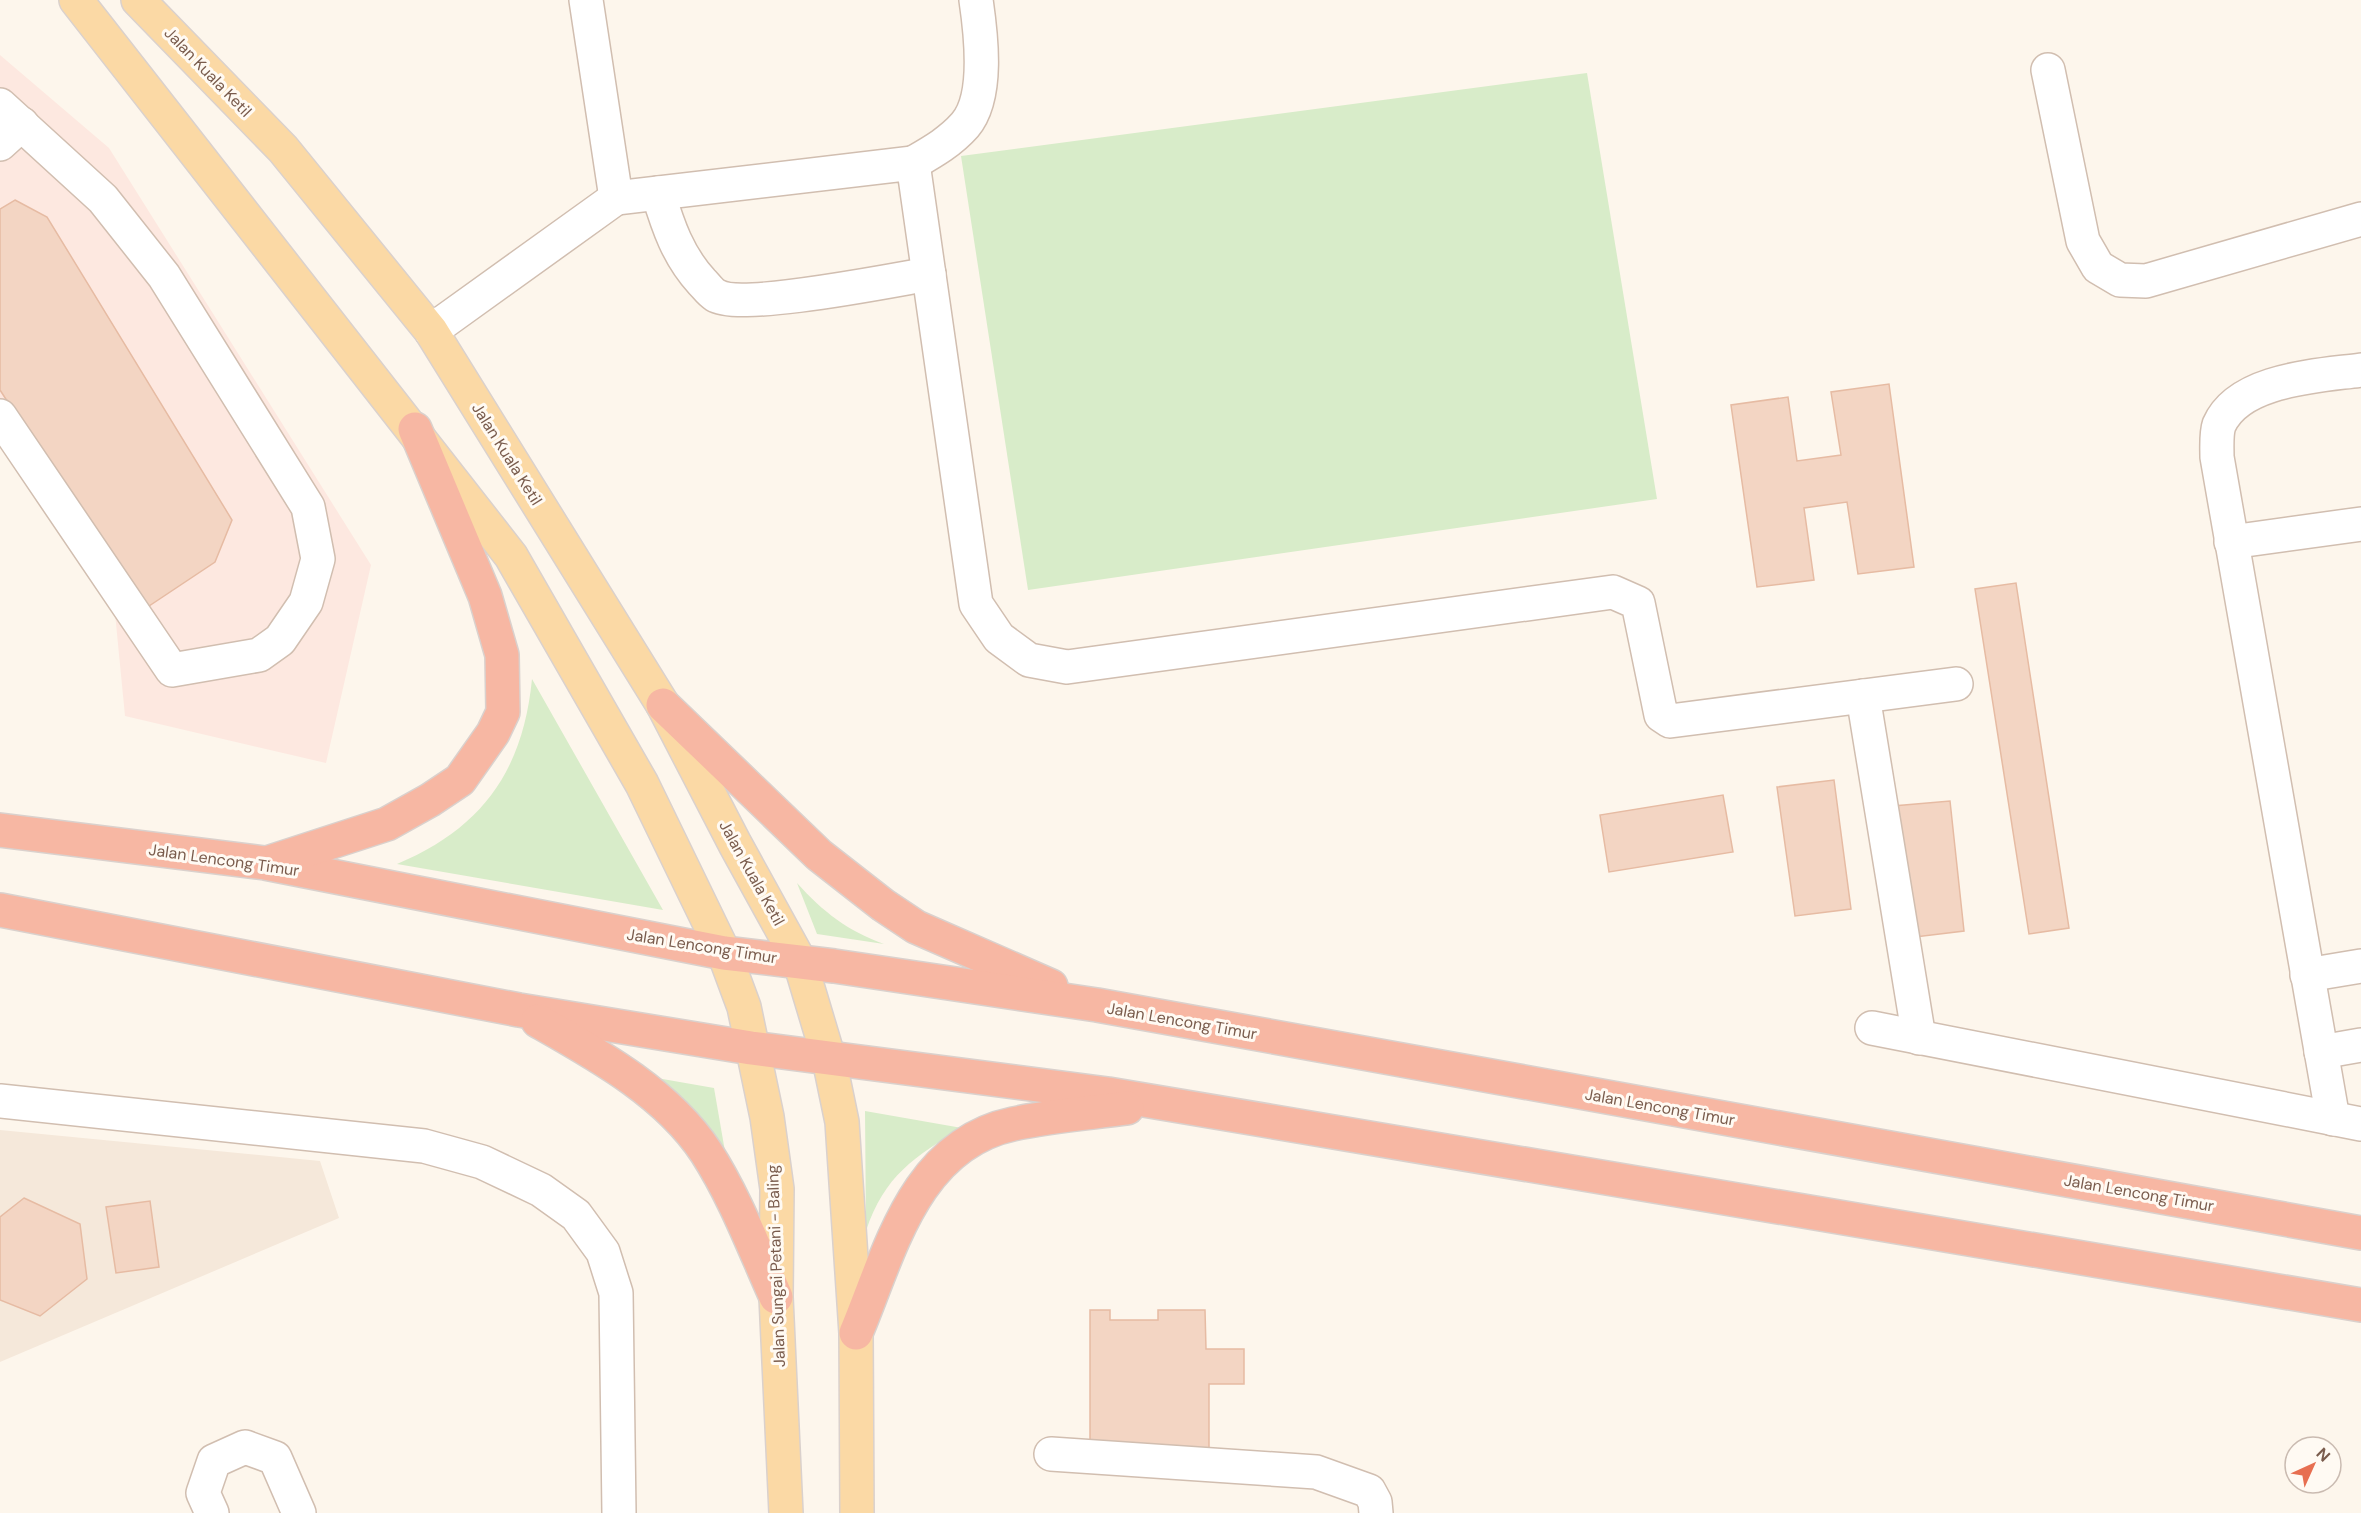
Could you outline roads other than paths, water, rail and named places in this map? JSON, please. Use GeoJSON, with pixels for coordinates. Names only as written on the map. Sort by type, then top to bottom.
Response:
{"type":"FeatureCollection","features":[{"type":"Feature","properties":{"kind":"highway"},"geometry":{"type":"LineString","coordinates":[[265,863],[379,827],[430,800],[460,780],[493,733],[502,711],[502,655],[485,596],[415,429]]}},
{"type":"Feature","properties":{"kind":"highway"},"geometry":{"type":"LineString","coordinates":[[663,705],[819,855],[883,905],[916,927],[1097,1005]]}},
{"type":"Feature","properties":{"kind":"highway","name":"Jalan Lencong Timur"},"geometry":{"type":"LineString","coordinates":[[0,830],[265,863],[724,953],[1097,1005],[2361,1233]]}},
{"type":"Feature","properties":{"kind":"highway"},"geometry":{"type":"LineString","coordinates":[[0,910],[519,1010],[751,1048],[1108,1094],[2361,1305]]}},
{"type":"Feature","properties":{"kind":"highway"},"geometry":{"type":"LineString","coordinates":[[519,1010],[638,1083],[677,1118],[705,1151],[728,1190],[776,1297]]}},
{"type":"Feature","properties":{"kind":"highway"},"geometry":{"type":"LineString","coordinates":[[856,1333],[904,1216],[929,1174],[946,1157],[981,1135],[1012,1124],[1158,1103]]}},
{"type":"Feature","properties":{"kind":"main road"},"geometry":{"type":"LineString","coordinates":[[76,0],[415,429],[512,556],[642,784],[724,953]]}},
{"type":"Feature","properties":{"kind":"main road","name":"Jalan Kuala Ketil"},"geometry":{"type":"LineString","coordinates":[[138,0],[283,149],[431,331],[663,705],[735,844],[800,962]]}},
{"type":"Feature","properties":{"kind":"main road","name":"Jalan Sungai Petani - Baling"},"geometry":{"type":"LineString","coordinates":[[724,953],[744,1007],[767,1117],[777,1188],[776,1297],[786,1513]]}},
{"type":"Feature","properties":{"kind":"main road"},"geometry":{"type":"LineString","coordinates":[[800,962],[829,1059],[842,1122],[856,1333],[857,1513]]}},
{"type":"Feature","properties":{"kind":"street"},"geometry":{"type":"LineString","coordinates":[[586,0],[616,198]]}},
{"type":"Feature","properties":{"kind":"street"},"geometry":{"type":"LineString","coordinates":[[431,331],[616,198],[913,163],[946,144],[967,123],[981,88],[981,28],[976,0]]}},
{"type":"Feature","properties":{"kind":"street"},"geometry":{"type":"LineString","coordinates":[[2048,70],[2083,241],[2098,267],[2120,280],[2146,281],[2361,219]]}},
{"type":"Feature","properties":{"kind":"street"},"geometry":{"type":"LineString","coordinates":[[0,416],[172,670],[259,655],[280,640],[306,602],[318,559],[308,507],[164,276],[103,199],[7,124]]}},
{"type":"Feature","properties":{"kind":"street"},"geometry":{"type":"LineString","coordinates":[[913,163],[976,604],[999,638],[1029,660],[1067,667],[1614,592],[1638,603],[1661,715],[1670,721],[1956,684]]}},
{"type":"Feature","properties":{"kind":"street"},"geometry":{"type":"LineString","coordinates":[[658,193],[670,233],[687,266],[715,296],[732,300],[765,299],[929,274]]}},
{"type":"Feature","properties":{"kind":"street"},"geometry":{"type":"LineString","coordinates":[[2347,1122],[2321,1052],[2217,457],[2218,427],[2227,411],[2246,395],[2295,379],[2361,370]]}},
{"type":"Feature","properties":{"kind":"street"},"geometry":{"type":"LineString","coordinates":[[2231,542],[2361,524]]}},
{"type":"Feature","properties":{"kind":"street"},"geometry":{"type":"LineString","coordinates":[[1863,696],[1919,1038]]}},
{"type":"Feature","properties":{"kind":"street"},"geometry":{"type":"LineString","coordinates":[[2307,975],[2361,966]]}},
{"type":"Feature","properties":{"kind":"street"},"geometry":{"type":"LineString","coordinates":[[1872,1028],[2347,1122]]}},
{"type":"Feature","properties":{"kind":"street"},"geometry":{"type":"LineString","coordinates":[[2321,1052],[2361,1044]]}},
{"type":"Feature","properties":{"kind":"street"},"geometry":{"type":"LineString","coordinates":[[0,1101],[424,1146],[482,1162],[541,1190],[576,1215],[590,1233],[603,1252],[616,1293],[619,1513]]}},
{"type":"Feature","properties":{"kind":"street"},"geometry":{"type":"LineString","coordinates":[[212,1513],[203,1493],[214,1461],[244,1447],[275,1458],[299,1513]]}},
{"type":"Feature","properties":{"kind":"street"},"geometry":{"type":"LineString","coordinates":[[1051,1454],[1316,1472],[1369,1491],[1375,1502],[1376,1513]]}}]}
